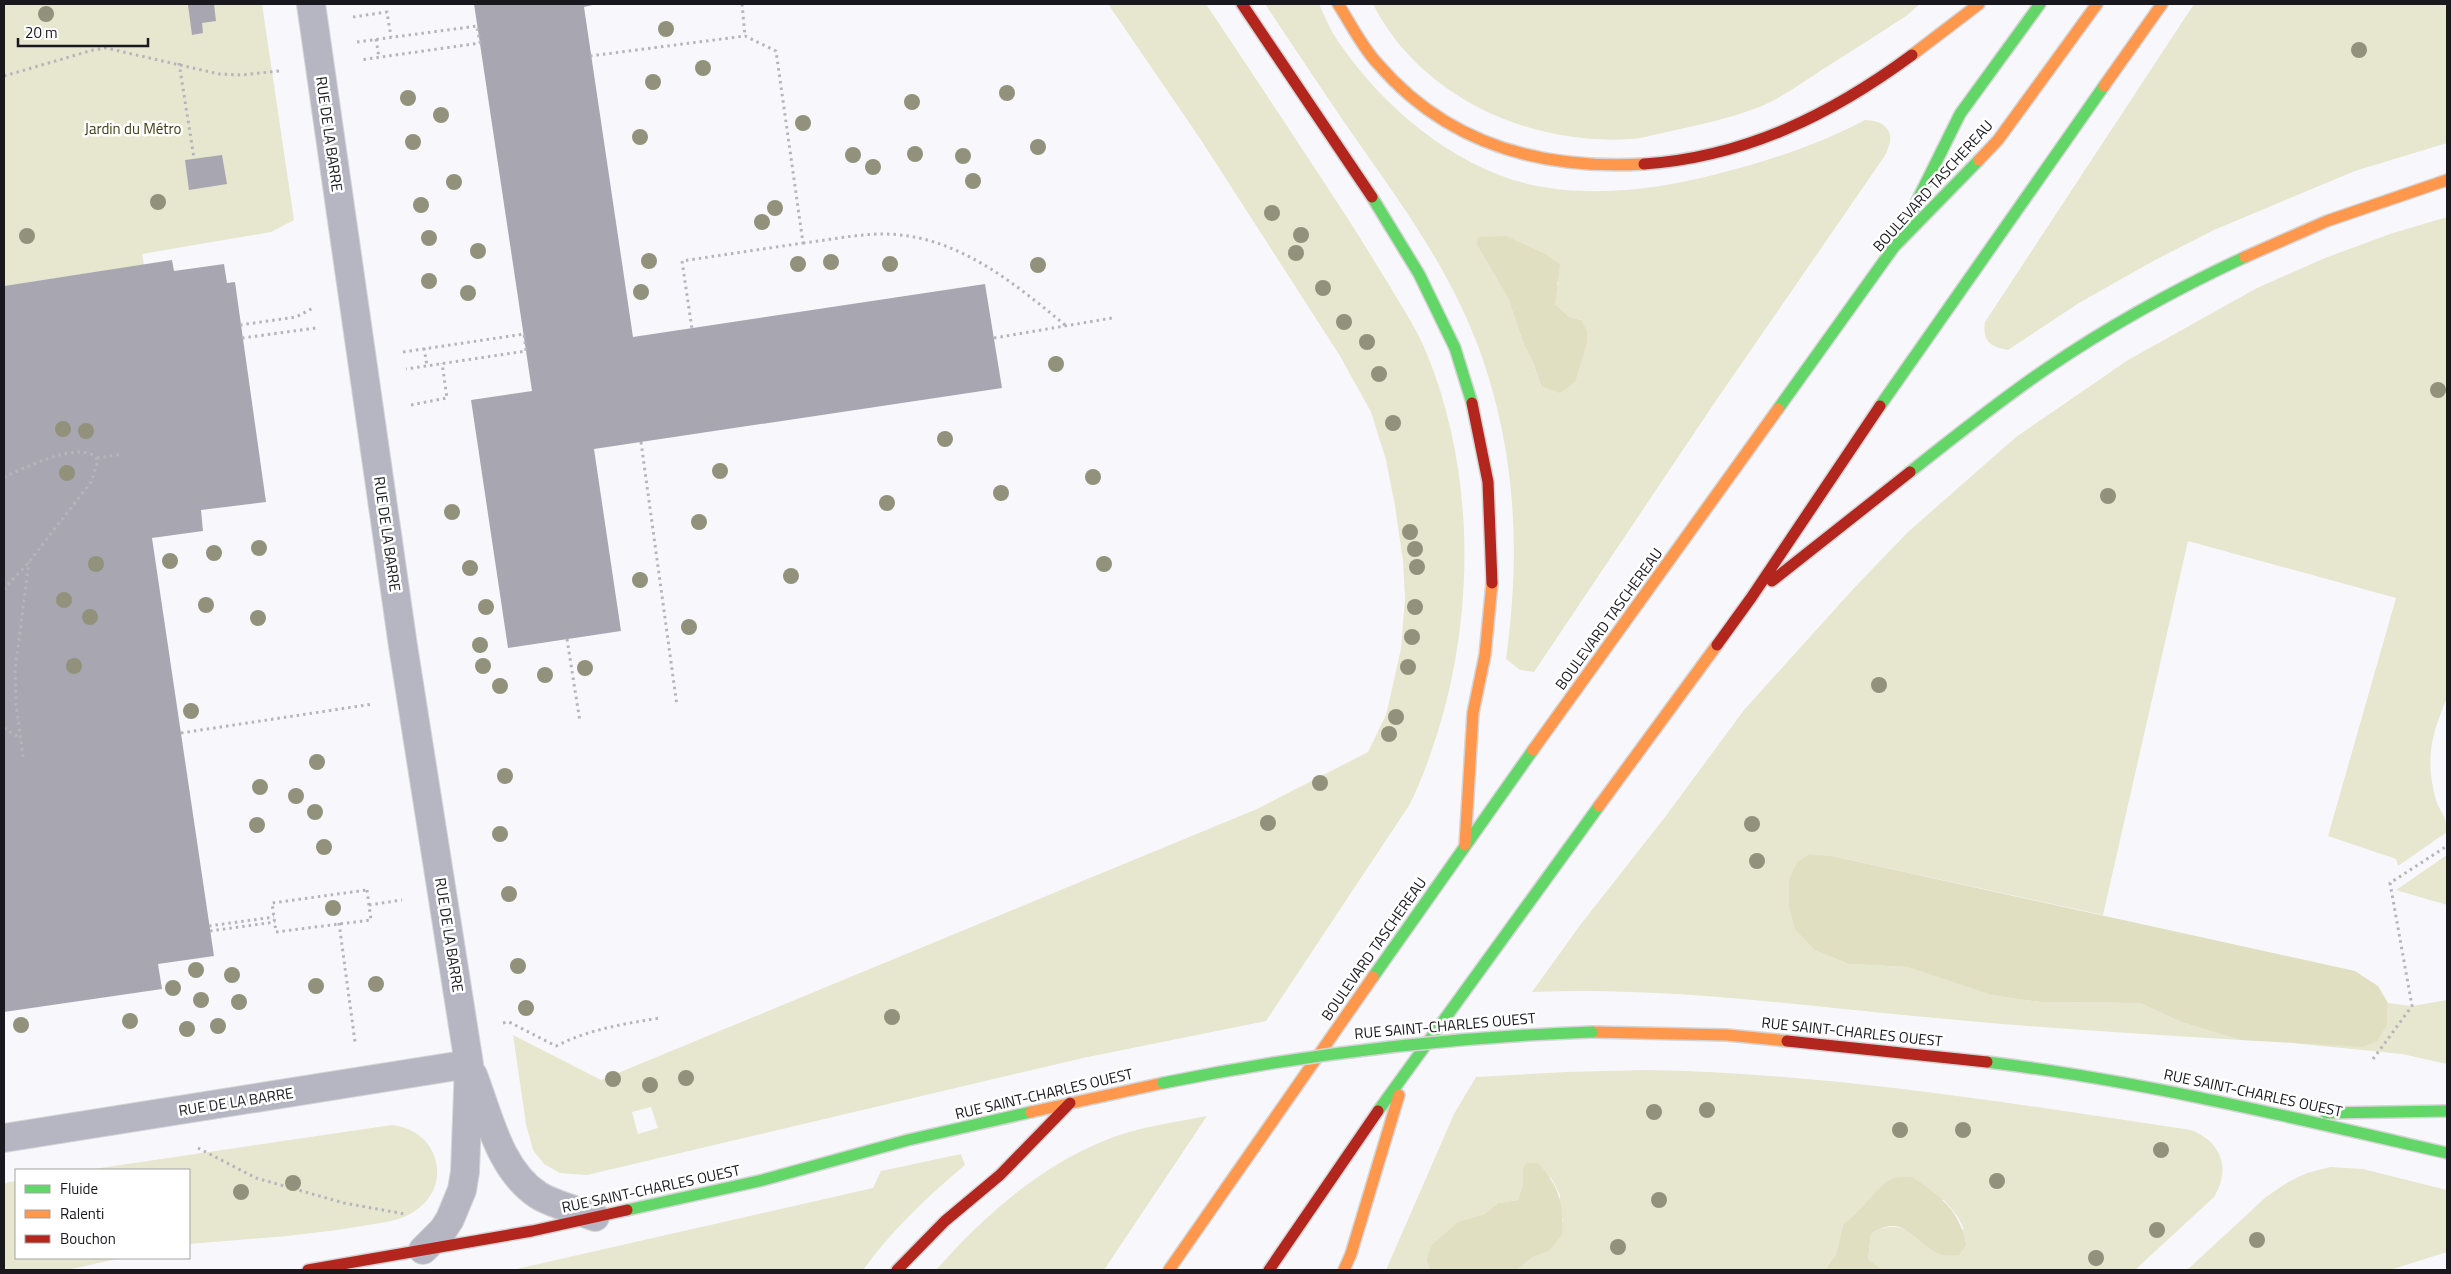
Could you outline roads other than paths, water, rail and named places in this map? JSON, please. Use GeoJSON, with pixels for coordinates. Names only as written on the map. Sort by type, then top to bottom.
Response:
{"type":"FeatureCollection","features":[{"type":"Feature","properties":{"kind":"main road"},"geometry":{"type":"LineString","coordinates":[[1242,4],[1366,187],[1419,274],[1452,341],[1472,403],[1488,482],[1493,573],[1485,655],[1473,713],[1465,845]]}},
{"type":"Feature","properties":{"kind":"main road"},"geometry":{"type":"LineString","coordinates":[[1338,4],[1364,48],[1384,73],[1405,94],[1454,128],[1485,143],[1544,161],[1578,166],[1627,168],[1667,164],[1725,152],[1802,123],[1873,81],[1979,4]]}},
{"type":"Feature","properties":{"kind":"main road"},"geometry":{"type":"LineString","coordinates":[[1894,247],[1960,114],[2040,4]]}},
{"type":"Feature","properties":{"kind":"main road","name":"BOULEVARD TASCHEREAU"},"geometry":{"type":"LineString","coordinates":[[1168,1270],[1465,845],[1894,247],[1998,140],[2097,4]]}},
{"type":"Feature","properties":{"kind":"main road"},"geometry":{"type":"LineString","coordinates":[[1269,1270],[1407,1070],[1751,598],[1900,377],[2162,4]]}},
{"type":"Feature","properties":{"kind":"main road"},"geometry":{"type":"LineString","coordinates":[[1751,598],[2032,377],[2120,321],[2199,277],[2283,238],[2369,205],[2447,180]]}},
{"type":"Feature","properties":{"kind":"main road","name":"RUE SAINT-CHARLES OUEST"},"geometry":{"type":"LineString","coordinates":[[308,1270],[532,1231],[763,1180],[908,1140],[1233,1068],[1345,1050],[1497,1035],[1592,1032],[1727,1035],[1974,1060],[2103,1079],[2280,1113],[2447,1152]]}},
{"type":"Feature","properties":{"kind":"main road"},"geometry":{"type":"LineString","coordinates":[[1344,1270],[1351,1254],[1407,1070]]}},
{"type":"Feature","properties":{"kind":"main road"},"geometry":{"type":"LineString","coordinates":[[898,1270],[945,1221],[1000,1175],[1070,1103]]}},
{"type":"Feature","properties":{"kind":"main road"},"geometry":{"type":"LineString","coordinates":[[2280,1113],[2447,1111]]}},
{"type":"Feature","properties":{"kind":"street","name":"RUE DE LA BARRE"},"geometry":{"type":"LineString","coordinates":[[310,4],[403,646],[468,1064],[465,1172],[462,1190],[450,1219],[443,1230],[423,1250]]}},
{"type":"Feature","properties":{"kind":"street","name":"RUE DE LA BARRE"},"geometry":{"type":"LineString","coordinates":[[4,1138],[468,1064]]}},
{"type":"Feature","properties":{"kind":"street","name":"RUE DE LA BARRE"},"geometry":{"type":"LineString","coordinates":[[468,1064],[504,1157],[517,1177],[540,1196],[595,1217]]}},
{"type":"Feature","properties":{"kind":"park label","name":"Jardin du Métro"},"geometry":{"type":"Point","coordinates":[133,129]}}]}
